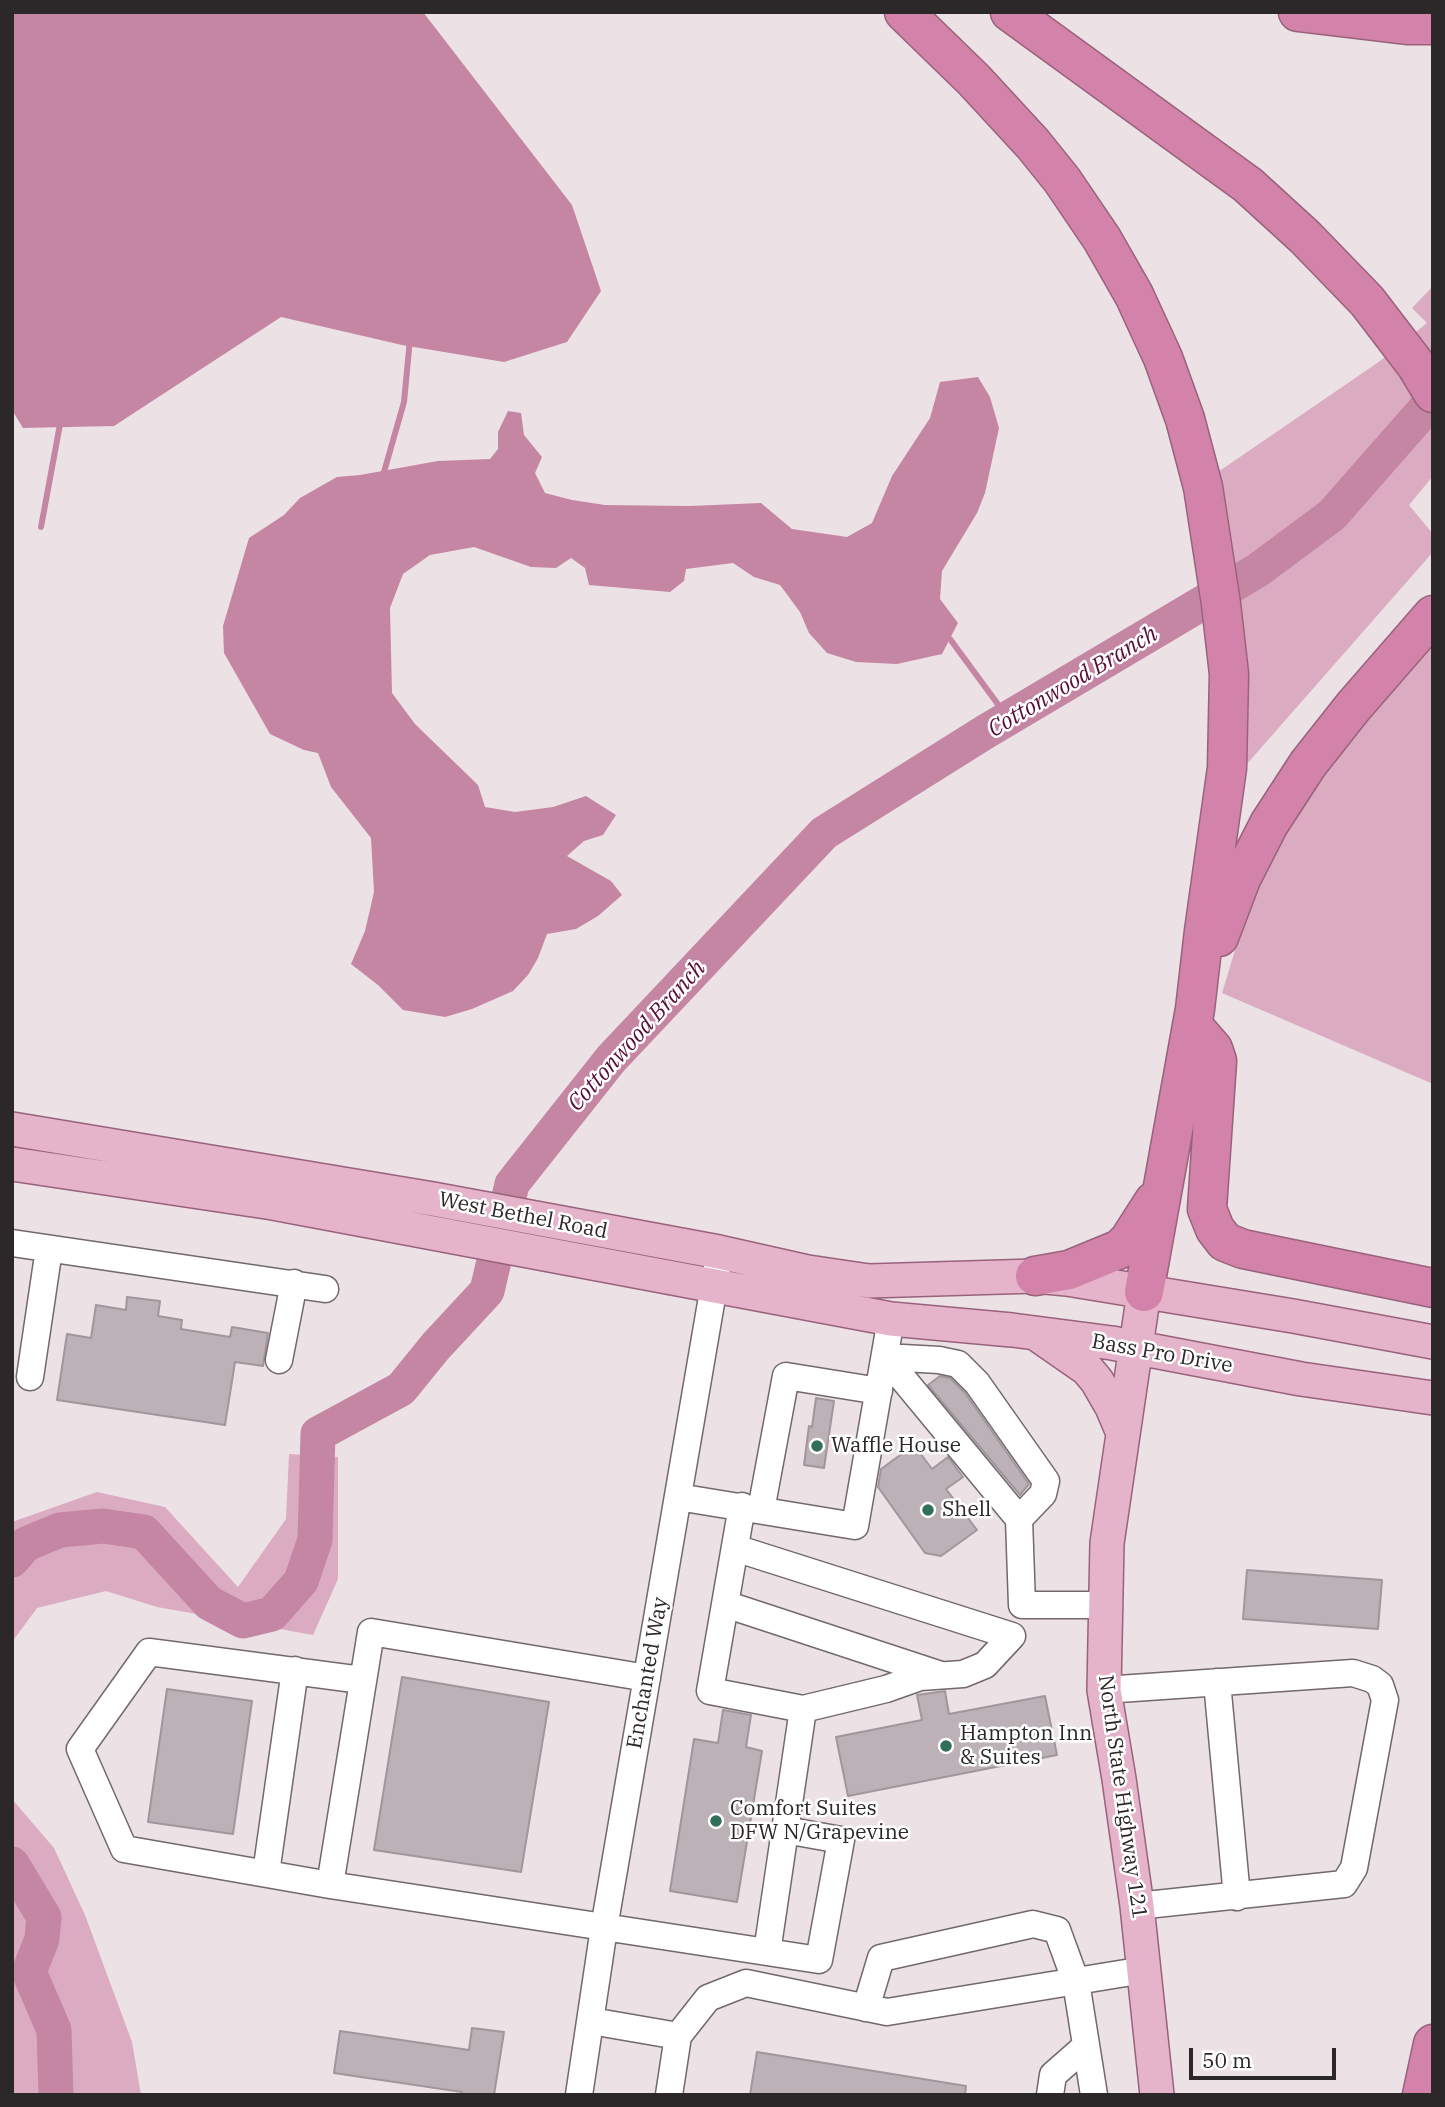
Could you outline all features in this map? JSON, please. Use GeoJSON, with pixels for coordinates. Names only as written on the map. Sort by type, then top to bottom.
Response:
{"type":"FeatureCollection","features":[{"type":"Feature","properties":{"kind":"highway"},"geometry":{"type":"LineString","coordinates":[[904,12],[974,80],[1033,144],[1062,180],[1102,239],[1134,295],[1163,358],[1185,419],[1203,487],[1229,674],[1227,768],[1194,1018],[1144,1292]]}},
{"type":"Feature","properties":{"kind":"highway"},"geometry":{"type":"LineString","coordinates":[[1010,12],[1248,185],[1305,237],[1367,301],[1416,365],[1433,393]]}},
{"type":"Feature","properties":{"kind":"highway"},"geometry":{"type":"LineString","coordinates":[[1298,12],[1407,25],[1433,25]]}},
{"type":"Feature","properties":{"kind":"highway"},"geometry":{"type":"LineString","coordinates":[[1433,615],[1353,707],[1308,764],[1269,824],[1241,879],[1222,927],[1194,1018],[1213,1049],[1217,1061],[1207,1209],[1215,1229],[1226,1242],[1243,1249],[1433,1288]]}},
{"type":"Feature","properties":{"kind":"highway"},"geometry":{"type":"LineString","coordinates":[[1035,1276],[1069,1270],[1120,1249],[1129,1240],[1162,1188]]}},
{"type":"Feature","properties":{"kind":"highway"},"geometry":{"type":"LineString","coordinates":[[1422,2095],[1433,2044]]}},
{"type":"Feature","properties":{"kind":"main road","name":"West Bethel Road"},"geometry":{"type":"LineString","coordinates":[[12,1129],[433,1199],[719,1252],[808,1272],[869,1281],[1035,1276]]}},
{"type":"Feature","properties":{"kind":"main road","name":"West Bethel Road"},"geometry":{"type":"LineString","coordinates":[[12,1164],[273,1203],[891,1319]]}},
{"type":"Feature","properties":{"kind":"main road"},"geometry":{"type":"LineString","coordinates":[[1035,1276],[1433,1342]]}},
{"type":"Feature","properties":{"kind":"main road","name":"North State Highway 121"},"geometry":{"type":"LineString","coordinates":[[1144,1292],[1107,1543],[1104,1690],[1137,1906],[1157,2095]]}},
{"type":"Feature","properties":{"kind":"main road","name":"Bass Pro Drive"},"geometry":{"type":"LineString","coordinates":[[891,1319],[1012,1330],[1137,1347],[1301,1379],[1433,1398]]}},
{"type":"Feature","properties":{"kind":"main road"},"geometry":{"type":"LineString","coordinates":[[1036,1334],[1087,1369],[1112,1407],[1123,1433]]}},
{"type":"Feature","properties":{"kind":"street"},"geometry":{"type":"LineString","coordinates":[[12,1243],[325,1289]]}},
{"type":"Feature","properties":{"kind":"street"},"geometry":{"type":"LineString","coordinates":[[30,1377],[49,1249]]}},
{"type":"Feature","properties":{"kind":"street","name":"Enchanted Way"},"geometry":{"type":"LineString","coordinates":[[579,2095],[604,1928],[719,1252]]}},
{"type":"Feature","properties":{"kind":"street"},"geometry":{"type":"LineString","coordinates":[[279,1360],[294,1283]]}},
{"type":"Feature","properties":{"kind":"street"},"geometry":{"type":"LineString","coordinates":[[678,1497],[855,1526],[891,1319]]}},
{"type":"Feature","properties":{"kind":"street"},"geometry":{"type":"LineString","coordinates":[[885,1357],[939,1360],[958,1364],[977,1383],[1046,1481],[1043,1494],[1019,1519]]}},
{"type":"Feature","properties":{"kind":"street"},"geometry":{"type":"LineString","coordinates":[[879,1391],[786,1376],[752,1508],[735,1548],[710,1691],[803,1709],[886,1689],[920,1677],[963,1674],[985,1665],[1012,1636],[1022,1605],[1019,1519],[885,1357]]}},
{"type":"Feature","properties":{"kind":"street"},"geometry":{"type":"LineString","coordinates":[[735,1548],[1012,1636]]}},
{"type":"Feature","properties":{"kind":"street"},"geometry":{"type":"LineString","coordinates":[[725,1604],[943,1676]]}},
{"type":"Feature","properties":{"kind":"street"},"geometry":{"type":"LineString","coordinates":[[1022,1605],[1106,1605]]}},
{"type":"Feature","properties":{"kind":"street"},"geometry":{"type":"LineString","coordinates":[[330,1885],[371,1632],[647,1678]]}},
{"type":"Feature","properties":{"kind":"street"},"geometry":{"type":"LineString","coordinates":[[362,1680],[149,1652],[80,1749],[124,1849],[330,1885],[819,1960],[841,1840],[785,1830]]}},
{"type":"Feature","properties":{"kind":"street"},"geometry":{"type":"LineString","coordinates":[[266,1873],[295,1670]]}},
{"type":"Feature","properties":{"kind":"street"},"geometry":{"type":"LineString","coordinates":[[1104,1690],[1353,1673],[1372,1679],[1380,1685],[1385,1700],[1354,1868],[1344,1884],[1137,1906]]}},
{"type":"Feature","properties":{"kind":"street"},"geometry":{"type":"LineString","coordinates":[[1217,1682],[1237,1896]]}},
{"type":"Feature","properties":{"kind":"street"},"geometry":{"type":"LineString","coordinates":[[767,1952],[803,1709]]}},
{"type":"Feature","properties":{"kind":"street"},"geometry":{"type":"LineString","coordinates":[[866,2008],[881,1958],[1033,1924],[1057,1930],[1076,1982],[1094,2095]]}},
{"type":"Feature","properties":{"kind":"street"},"geometry":{"type":"LineString","coordinates":[[669,2095],[678,2036],[708,1998],[746,1983],[887,2012],[1144,1970]]}},
{"type":"Feature","properties":{"kind":"street"},"geometry":{"type":"LineString","coordinates":[[591,2021],[678,2036]]}},
{"type":"Feature","properties":{"kind":"street"},"geometry":{"type":"LineString","coordinates":[[1050,2095],[1053,2075],[1086,2046]]}},
{"type":"Feature","properties":{"kind":"shaded area"},"geometry":{"type":"Polygon","coordinates":[[[12,12],[423,12],[572,205],[601,291],[567,342],[504,362],[402,345],[281,317],[114,426],[23,428],[12,410],[12,12]]]}},
{"type":"Feature","properties":{"kind":"shaded area"},"geometry":{"type":"Polygon","coordinates":[[[1433,286],[1433,476],[1409,505],[1433,534],[1433,552],[1246,765],[1240,675],[1218,472],[1380,361],[1427,323],[1412,308],[1433,286]]]}},
{"type":"Feature","properties":{"kind":"shaded area"},"geometry":{"type":"Polygon","coordinates":[[[978,377],[990,397],[999,428],[985,493],[977,513],[942,571],[940,599],[958,623],[942,654],[897,664],[856,662],[827,653],[809,633],[800,612],[780,585],[754,577],[733,563],[686,569],[684,581],[670,592],[589,585],[585,568],[571,558],[556,568],[531,567],[474,547],[430,555],[403,574],[390,608],[392,693],[415,724],[478,785],[485,807],[515,812],[553,807],[586,796],[616,815],[603,835],[584,841],[567,856],[611,881],[622,895],[598,916],[576,929],[547,934],[528,975],[513,991],[472,1009],[445,1017],[403,1010],[378,985],[351,964],[365,931],[374,892],[371,838],[331,787],[318,753],[304,750],[270,734],[224,653],[223,626],[249,538],[284,515],[300,498],[337,477],[438,461],[490,459],[498,449],[498,432],[508,411],[521,413],[524,435],[542,457],[535,473],[545,493],[605,505],[761,503],[792,529],[847,537],[872,523],[892,476],[930,418],[940,382],[978,377]]]}},
{"type":"Feature","properties":{"kind":"shaded area"},"geometry":{"type":"Polygon","coordinates":[[[1433,644],[1433,1084],[1222,993],[1263,858],[1300,797],[1433,644]]]}},
{"type":"Feature","properties":{"kind":"shaded area"},"geometry":{"type":"Polygon","coordinates":[[[289,1454],[338,1457],[338,1579],[313,1635],[157,1607],[106,1591],[37,1608],[12,1642],[12,1522],[97,1492],[165,1507],[238,1587],[286,1519],[289,1454]]]}},
{"type":"Feature","properties":{"kind":"shaded area"},"geometry":{"type":"Polygon","coordinates":[[[12,1799],[54,1848],[85,1915],[132,2042],[141,2095],[12,2095],[12,1799]]]}},
{"type":"Feature","properties":{"kind":"building"},"geometry":{"type":"Polygon","coordinates":[[[127,1297],[160,1301],[158,1316],[182,1320],[181,1329],[230,1337],[232,1327],[268,1333],[263,1366],[235,1362],[225,1425],[57,1400],[67,1334],[91,1338],[96,1305],[126,1310],[127,1297]]]}},
{"type":"Feature","properties":{"kind":"building"},"geometry":{"type":"Polygon","coordinates":[[[940,1376],[950,1378],[965,1393],[1029,1484],[1020,1495],[928,1385],[940,1376]]]}},
{"type":"Feature","properties":{"kind":"building","name":"Waffle House"},"geometry":{"type":"Polygon","coordinates":[[[816,1398],[834,1401],[824,1468],[804,1465],[816,1398]]]}},
{"type":"Feature","properties":{"kind":"building","name":"Shell"},"geometry":{"type":"Polygon","coordinates":[[[914,1445],[932,1469],[948,1457],[963,1477],[946,1489],[977,1530],[941,1556],[925,1553],[878,1487],[881,1469],[914,1445]]]}},
{"type":"Feature","properties":{"kind":"building"},"geometry":{"type":"Polygon","coordinates":[[[1247,1570],[1382,1580],[1378,1629],[1243,1619],[1247,1570]]]}},
{"type":"Feature","properties":{"kind":"building"},"geometry":{"type":"Polygon","coordinates":[[[402,1677],[549,1702],[521,1872],[374,1850],[402,1677]]]}},
{"type":"Feature","properties":{"kind":"building"},"geometry":{"type":"Polygon","coordinates":[[[167,1689],[252,1701],[233,1834],[148,1822],[167,1689]]]}},
{"type":"Feature","properties":{"kind":"building","name":"Hampton Inn & Suites"},"geometry":{"type":"Polygon","coordinates":[[[945,1691],[949,1714],[1045,1696],[1057,1755],[848,1796],[836,1737],[922,1720],[917,1695],[945,1691]]]}},
{"type":"Feature","properties":{"kind":"building","name":"Comfort Suites DFW N/Grapevine"},"geometry":{"type":"Polygon","coordinates":[[[723,1710],[751,1715],[746,1747],[762,1751],[737,1902],[670,1891],[694,1739],[718,1743],[723,1710]]]}},
{"type":"Feature","properties":{"kind":"building"},"geometry":{"type":"Polygon","coordinates":[[[472,2028],[504,2032],[494,2095],[462,2095],[462,2092],[334,2073],[340,2031],[469,2050],[472,2028]]]}},
{"type":"Feature","properties":{"kind":"building"},"geometry":{"type":"Polygon","coordinates":[[[757,2052],[966,2086],[965,2095],[750,2095],[757,2052]]]}},
{"type":"Feature","properties":{"kind":"waterway"},"geometry":{"type":"LineString","coordinates":[[382,479],[404,402],[410,339]]}},
{"type":"Feature","properties":{"kind":"waterway","name":"Cottonwood Branch"},"geometry":{"type":"LineString","coordinates":[[12,1560],[26,1544],[60,1530],[103,1526],[144,1532],[209,1603],[243,1621],[272,1614],[301,1581],[315,1540],[318,1434],[401,1389],[487,1291],[512,1184],[611,1059],[824,833],[985,732],[1258,570],[1332,515],[1433,400]]}},
{"type":"Feature","properties":{"kind":"waterway"},"geometry":{"type":"LineString","coordinates":[[41,527],[61,419]]}},
{"type":"Feature","properties":{"kind":"waterway"},"geometry":{"type":"LineString","coordinates":[[945,637],[950,639],[1008,718]]}},
{"type":"Feature","properties":{"kind":"waterway","name":"Cottonwood Branch"},"geometry":{"type":"LineString","coordinates":[[12,1864],[44,1917],[42,1939],[29,1972],[54,2030],[56,2095]]}},
{"type":"Feature","properties":{"kind":"place","name":"Waffle House"},"geometry":{"type":"Point","coordinates":[817,1446]}},
{"type":"Feature","properties":{"kind":"place","name":"Shell"},"geometry":{"type":"Point","coordinates":[928,1510]}},
{"type":"Feature","properties":{"kind":"place","name":"Hampton Inn & Suites"},"geometry":{"type":"Point","coordinates":[946,1746]}},
{"type":"Feature","properties":{"kind":"place","name":"Comfort Suites DFW N/Grapevine"},"geometry":{"type":"Point","coordinates":[716,1821]}}]}
